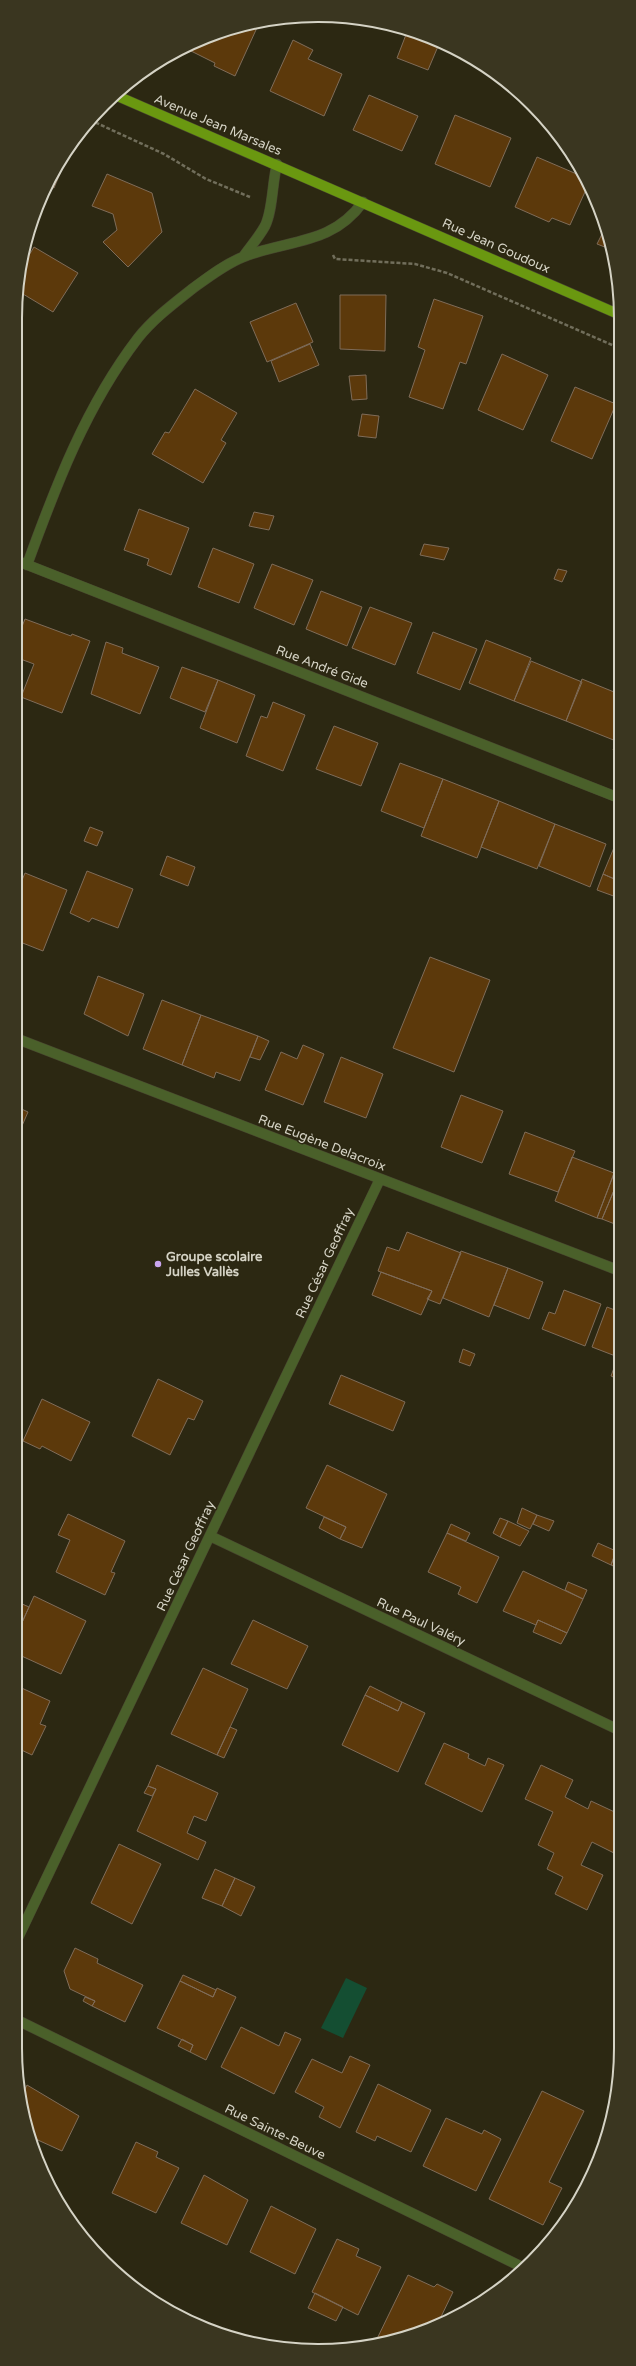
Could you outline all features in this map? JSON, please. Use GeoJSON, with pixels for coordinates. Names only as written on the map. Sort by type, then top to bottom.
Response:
{"type":"FeatureCollection","features":[{"type":"Feature","properties":{"kind":"main road","name":"Avenue Jean Marsales"},"geometry":{"type":"LineString","coordinates":[[120,98],[312,179]]}},
{"type":"Feature","properties":{"kind":"main road","name":"Rue Jean Goudoux"},"geometry":{"type":"LineString","coordinates":[[312,179],[614,312]]}},
{"type":"Feature","properties":{"kind":"street"},"geometry":{"type":"LineString","coordinates":[[243,257],[265,226],[270,208],[272,184],[277,164]]}},
{"type":"Feature","properties":{"kind":"street"},"geometry":{"type":"LineString","coordinates":[[27,565],[55,489],[79,433],[106,385],[139,337],[169,307],[203,281],[243,257],[294,244],[325,233],[343,224],[352,217],[363,202]]}},
{"type":"Feature","properties":{"kind":"street","name":"Rue André Gide"},"geometry":{"type":"LineString","coordinates":[[22,563],[614,796]]}},
{"type":"Feature","properties":{"kind":"street","name":"Rue Eugène Delacroix"},"geometry":{"type":"LineString","coordinates":[[22,1041],[614,1269]]}},
{"type":"Feature","properties":{"kind":"street","name":"Rue César Geoffray"},"geometry":{"type":"LineString","coordinates":[[22,1929],[380,1179]]}},
{"type":"Feature","properties":{"kind":"street","name":"Rue Paul Valéry"},"geometry":{"type":"LineString","coordinates":[[210,1536],[614,1729]]}},
{"type":"Feature","properties":{"kind":"street","name":"Rue Sainte-Beuve"},"geometry":{"type":"LineString","coordinates":[[22,2022],[519,2265]]}},
{"type":"Feature","properties":{"kind":"shaded area"},"geometry":{"type":"Polygon","coordinates":[[[346,1978],[367,1988],[343,2038],[321,2028],[346,1978]]]}},
{"type":"Feature","properties":{"kind":"building"},"geometry":{"type":"Polygon","coordinates":[[[256,29],[235,76],[214,66],[215,63],[191,51],[223,38],[256,29]]]}},
{"type":"Feature","properties":{"kind":"building"},"geometry":{"type":"Polygon","coordinates":[[[406,36],[437,48],[428,70],[397,58],[406,36]]]}},
{"type":"Feature","properties":{"kind":"building"},"geometry":{"type":"Polygon","coordinates":[[[293,40],[313,50],[308,59],[342,74],[324,116],[270,91],[293,40]]]}},
{"type":"Feature","properties":{"kind":"building"},"geometry":{"type":"Polygon","coordinates":[[[369,95],[418,116],[402,151],[353,130],[369,95]]]}},
{"type":"Feature","properties":{"kind":"building"},"geometry":{"type":"Polygon","coordinates":[[[455,115],[511,138],[490,187],[435,164],[455,115]]]}},
{"type":"Feature","properties":{"kind":"building"},"geometry":{"type":"Polygon","coordinates":[[[537,157],[576,174],[585,192],[570,225],[552,218],[549,222],[515,207],[537,157]]]}},
{"type":"Feature","properties":{"kind":"building"},"geometry":{"type":"Polygon","coordinates":[[[107,174],[152,193],[162,232],[128,267],[103,242],[117,230],[113,214],[92,206],[107,174]]]}},
{"type":"Feature","properties":{"kind":"building"},"geometry":{"type":"Polygon","coordinates":[[[602,234],[605,247],[597,244],[602,234]]]}},
{"type":"Feature","properties":{"kind":"building"},"geometry":{"type":"Polygon","coordinates":[[[34,247],[78,273],[53,312],[23,294],[29,255],[34,247]]]}},
{"type":"Feature","properties":{"kind":"building"},"geometry":{"type":"Polygon","coordinates":[[[340,295],[386,295],[385,351],[340,349],[340,295]]]}},
{"type":"Feature","properties":{"kind":"building"},"geometry":{"type":"Polygon","coordinates":[[[434,299],[483,316],[466,364],[460,362],[443,409],[409,397],[425,350],[418,347],[434,299]]]}},
{"type":"Feature","properties":{"kind":"building"},"geometry":{"type":"Polygon","coordinates":[[[296,303],[313,342],[267,362],[250,322],[296,303]]]}},
{"type":"Feature","properties":{"kind":"building"},"geometry":{"type":"Polygon","coordinates":[[[310,344],[319,365],[279,382],[271,361],[310,344]]]}},
{"type":"Feature","properties":{"kind":"building"},"geometry":{"type":"Polygon","coordinates":[[[502,354],[548,375],[523,430],[478,410],[502,354]]]}},
{"type":"Feature","properties":{"kind":"building"},"geometry":{"type":"Polygon","coordinates":[[[366,375],[367,399],[352,400],[349,376],[366,375]]]}},
{"type":"Feature","properties":{"kind":"building"},"geometry":{"type":"Polygon","coordinates":[[[575,387],[614,403],[614,409],[592,459],[551,441],[575,387]]]}},
{"type":"Feature","properties":{"kind":"building"},"geometry":{"type":"Polygon","coordinates":[[[195,389],[237,413],[221,440],[226,443],[203,483],[152,454],[165,432],[169,433],[195,389]]]}},
{"type":"Feature","properties":{"kind":"building"},"geometry":{"type":"Polygon","coordinates":[[[362,414],[379,416],[376,438],[358,436],[362,414]]]}},
{"type":"Feature","properties":{"kind":"building"},"geometry":{"type":"Polygon","coordinates":[[[139,509],[189,528],[171,575],[147,565],[149,559],[124,550],[139,509]]]}},
{"type":"Feature","properties":{"kind":"building"},"geometry":{"type":"Polygon","coordinates":[[[254,512],[274,516],[269,530],[249,526],[254,512]]]}},
{"type":"Feature","properties":{"kind":"building"},"geometry":{"type":"Polygon","coordinates":[[[424,544],[449,548],[444,560],[420,555],[424,544]]]}},
{"type":"Feature","properties":{"kind":"building"},"geometry":{"type":"Polygon","coordinates":[[[213,548],[254,564],[239,603],[198,587],[213,548]]]}},
{"type":"Feature","properties":{"kind":"building"},"geometry":{"type":"Polygon","coordinates":[[[272,564],[313,580],[294,625],[254,608],[272,564]]]}},
{"type":"Feature","properties":{"kind":"building"},"geometry":{"type":"Polygon","coordinates":[[[558,569],[567,571],[562,582],[554,579],[558,569]]]}},
{"type":"Feature","properties":{"kind":"building"},"geometry":{"type":"Polygon","coordinates":[[[321,591],[362,607],[347,646],[306,629],[321,591]]]}},
{"type":"Feature","properties":{"kind":"building"},"geometry":{"type":"Polygon","coordinates":[[[370,607],[412,623],[395,665],[352,648],[370,607]]]}},
{"type":"Feature","properties":{"kind":"building"},"geometry":{"type":"Polygon","coordinates":[[[25,619],[71,636],[72,634],[90,641],[62,713],[22,697],[34,664],[22,660],[22,626],[25,619]]]}},
{"type":"Feature","properties":{"kind":"building"},"geometry":{"type":"Polygon","coordinates":[[[433,632],[477,649],[460,690],[417,673],[433,632]]]}},
{"type":"Feature","properties":{"kind":"building"},"geometry":{"type":"Polygon","coordinates":[[[486,640],[531,658],[514,701],[469,683],[486,640]]]}},
{"type":"Feature","properties":{"kind":"building"},"geometry":{"type":"Polygon","coordinates":[[[106,642],[123,648],[122,653],[159,667],[140,714],[91,694],[106,642]]]}},
{"type":"Feature","properties":{"kind":"building"},"geometry":{"type":"Polygon","coordinates":[[[531,661],[582,682],[566,721],[514,701],[531,661]]]}},
{"type":"Feature","properties":{"kind":"building"},"geometry":{"type":"Polygon","coordinates":[[[182,667],[218,680],[205,712],[170,698],[182,667]]]}},
{"type":"Feature","properties":{"kind":"building"},"geometry":{"type":"Polygon","coordinates":[[[582,679],[614,692],[614,740],[566,721],[582,679]]]}},
{"type":"Feature","properties":{"kind":"building"},"geometry":{"type":"Polygon","coordinates":[[[218,680],[255,695],[237,743],[200,728],[218,680]]]}},
{"type":"Feature","properties":{"kind":"building"},"geometry":{"type":"Polygon","coordinates":[[[273,702],[305,715],[283,771],[246,756],[261,716],[267,718],[273,702]]]}},
{"type":"Feature","properties":{"kind":"building"},"geometry":{"type":"Polygon","coordinates":[[[334,726],[378,743],[361,786],[316,769],[334,726]]]}},
{"type":"Feature","properties":{"kind":"building"},"geometry":{"type":"Polygon","coordinates":[[[400,763],[443,779],[424,828],[381,811],[400,763]]]}},
{"type":"Feature","properties":{"kind":"building"},"geometry":{"type":"Polygon","coordinates":[[[443,779],[499,801],[477,858],[421,836],[443,779]]]}},
{"type":"Feature","properties":{"kind":"building"},"geometry":{"type":"Polygon","coordinates":[[[499,801],[555,824],[537,869],[481,847],[499,801]]]}},
{"type":"Feature","properties":{"kind":"building"},"geometry":{"type":"Polygon","coordinates":[[[555,824],[606,844],[590,887],[539,866],[555,824]]]}},
{"type":"Feature","properties":{"kind":"building"},"geometry":{"type":"Polygon","coordinates":[[[90,827],[103,832],[97,846],[84,841],[90,827]]]}},
{"type":"Feature","properties":{"kind":"building"},"geometry":{"type":"Polygon","coordinates":[[[614,848],[614,879],[603,874],[614,848]]]}},
{"type":"Feature","properties":{"kind":"building"},"geometry":{"type":"Polygon","coordinates":[[[167,856],[195,867],[188,886],[160,875],[167,856]]]}},
{"type":"Feature","properties":{"kind":"building"},"geometry":{"type":"Polygon","coordinates":[[[87,871],[133,889],[118,928],[92,918],[89,922],[70,913],[87,871]]]}},
{"type":"Feature","properties":{"kind":"building"},"geometry":{"type":"Polygon","coordinates":[[[25,873],[67,890],[43,951],[22,943],[22,880],[25,873]]]}},
{"type":"Feature","properties":{"kind":"building"},"geometry":{"type":"Polygon","coordinates":[[[603,874],[614,879],[614,896],[597,890],[603,874]]]}},
{"type":"Feature","properties":{"kind":"building"},"geometry":{"type":"Polygon","coordinates":[[[430,957],[490,980],[454,1072],[393,1048],[430,957]]]}},
{"type":"Feature","properties":{"kind":"building"},"geometry":{"type":"Polygon","coordinates":[[[98,976],[144,994],[128,1036],[84,1014],[98,976]]]}},
{"type":"Feature","properties":{"kind":"building"},"geometry":{"type":"Polygon","coordinates":[[[162,1000],[201,1015],[182,1065],[143,1049],[162,1000]]]}},
{"type":"Feature","properties":{"kind":"building"},"geometry":{"type":"Polygon","coordinates":[[[201,1015],[258,1036],[240,1081],[216,1072],[214,1078],[182,1065],[201,1015]]]}},
{"type":"Feature","properties":{"kind":"building"},"geometry":{"type":"Polygon","coordinates":[[[258,1036],[269,1041],[260,1060],[250,1057],[258,1036]]]}},
{"type":"Feature","properties":{"kind":"building"},"geometry":{"type":"Polygon","coordinates":[[[303,1045],[324,1054],[303,1105],[265,1090],[281,1052],[297,1059],[303,1045]]]}},
{"type":"Feature","properties":{"kind":"building"},"geometry":{"type":"Polygon","coordinates":[[[341,1057],[383,1074],[366,1118],[324,1102],[341,1057]]]}},
{"type":"Feature","properties":{"kind":"building"},"geometry":{"type":"Polygon","coordinates":[[[461,1095],[503,1111],[482,1163],[441,1147],[461,1095]]]}},
{"type":"Feature","properties":{"kind":"building"},"geometry":{"type":"Polygon","coordinates":[[[22,1109],[28,1112],[22,1126],[22,1109]]]}},
{"type":"Feature","properties":{"kind":"building"},"geometry":{"type":"Polygon","coordinates":[[[525,1132],[575,1151],[558,1192],[509,1174],[525,1132]]]}},
{"type":"Feature","properties":{"kind":"building"},"geometry":{"type":"Polygon","coordinates":[[[572,1157],[614,1173],[597,1218],[555,1201],[572,1157]]]}},
{"type":"Feature","properties":{"kind":"building"},"geometry":{"type":"Polygon","coordinates":[[[614,1174],[614,1190],[602,1219],[597,1218],[614,1174]]]}},
{"type":"Feature","properties":{"kind":"building"},"geometry":{"type":"Polygon","coordinates":[[[614,1190],[614,1224],[602,1219],[614,1190]]]}},
{"type":"Feature","properties":{"kind":"building"},"geometry":{"type":"Polygon","coordinates":[[[407,1232],[461,1253],[440,1304],[427,1299],[432,1291],[378,1271],[387,1247],[399,1251],[407,1232]]]}},
{"type":"Feature","properties":{"kind":"building"},"geometry":{"type":"Polygon","coordinates":[[[461,1251],[508,1268],[489,1317],[443,1298],[461,1251]]]}},
{"type":"Feature","properties":{"kind":"building"},"geometry":{"type":"Polygon","coordinates":[[[508,1268],[543,1282],[529,1319],[494,1305],[508,1268]]]}},
{"type":"Feature","properties":{"kind":"building"},"geometry":{"type":"Polygon","coordinates":[[[381,1272],[432,1291],[421,1315],[372,1295],[381,1272]]]}},
{"type":"Feature","properties":{"kind":"building"},"geometry":{"type":"Polygon","coordinates":[[[564,1290],[601,1304],[585,1346],[542,1329],[549,1312],[555,1314],[564,1290]]]}},
{"type":"Feature","properties":{"kind":"building"},"geometry":{"type":"Polygon","coordinates":[[[607,1307],[614,1310],[614,1355],[592,1347],[607,1307]]]}},
{"type":"Feature","properties":{"kind":"building"},"geometry":{"type":"Polygon","coordinates":[[[463,1349],[475,1354],[470,1366],[459,1362],[463,1349]]]}},
{"type":"Feature","properties":{"kind":"building"},"geometry":{"type":"Polygon","coordinates":[[[614,1368],[614,1377],[611,1376],[614,1368]]]}},
{"type":"Feature","properties":{"kind":"building"},"geometry":{"type":"Polygon","coordinates":[[[341,1375],[405,1402],[393,1431],[329,1404],[341,1375]]]}},
{"type":"Feature","properties":{"kind":"building"},"geometry":{"type":"Polygon","coordinates":[[[158,1379],[203,1401],[194,1420],[188,1418],[170,1455],[132,1436],[158,1379]]]}},
{"type":"Feature","properties":{"kind":"building"},"geometry":{"type":"Polygon","coordinates":[[[42,1399],[90,1422],[71,1461],[42,1446],[40,1449],[23,1441],[42,1399]]]}},
{"type":"Feature","properties":{"kind":"building"},"geometry":{"type":"Polygon","coordinates":[[[327,1465],[387,1494],[362,1548],[340,1539],[346,1527],[306,1508],[327,1465]]]}},
{"type":"Feature","properties":{"kind":"building"},"geometry":{"type":"Polygon","coordinates":[[[522,1508],[537,1515],[530,1529],[517,1523],[522,1508]]]}},
{"type":"Feature","properties":{"kind":"building"},"geometry":{"type":"Polygon","coordinates":[[[68,1514],[125,1541],[111,1572],[115,1573],[105,1595],[56,1572],[70,1540],[58,1535],[68,1514]]]}},
{"type":"Feature","properties":{"kind":"building"},"geometry":{"type":"Polygon","coordinates":[[[537,1515],[554,1521],[549,1531],[533,1524],[537,1515]]]}},
{"type":"Feature","properties":{"kind":"building"},"geometry":{"type":"Polygon","coordinates":[[[324,1517],[346,1527],[340,1539],[319,1528],[324,1517]]]}},
{"type":"Feature","properties":{"kind":"building"},"geometry":{"type":"Polygon","coordinates":[[[500,1518],[508,1521],[500,1537],[493,1533],[500,1518]]]}},
{"type":"Feature","properties":{"kind":"building"},"geometry":{"type":"Polygon","coordinates":[[[508,1521],[529,1531],[520,1546],[500,1537],[508,1521]]]}},
{"type":"Feature","properties":{"kind":"building"},"geometry":{"type":"Polygon","coordinates":[[[451,1524],[470,1533],[466,1541],[447,1533],[451,1524]]]}},
{"type":"Feature","properties":{"kind":"building"},"geometry":{"type":"Polygon","coordinates":[[[447,1533],[499,1557],[477,1603],[458,1594],[461,1587],[428,1572],[447,1533]]]}},
{"type":"Feature","properties":{"kind":"building"},"geometry":{"type":"Polygon","coordinates":[[[598,1543],[614,1550],[614,1557],[611,1565],[592,1556],[598,1543]]]}},
{"type":"Feature","properties":{"kind":"building"},"geometry":{"type":"Polygon","coordinates":[[[614,1557],[614,1566],[611,1565],[614,1557]]]}},
{"type":"Feature","properties":{"kind":"building"},"geometry":{"type":"Polygon","coordinates":[[[523,1571],[583,1599],[567,1633],[538,1620],[536,1625],[503,1611],[523,1571]]]}},
{"type":"Feature","properties":{"kind":"building"},"geometry":{"type":"Polygon","coordinates":[[[568,1582],[587,1590],[583,1599],[565,1590],[568,1582]]]}},
{"type":"Feature","properties":{"kind":"building"},"geometry":{"type":"Polygon","coordinates":[[[34,1596],[86,1621],[61,1674],[22,1656],[22,1623],[34,1596]]]}},
{"type":"Feature","properties":{"kind":"building"},"geometry":{"type":"Polygon","coordinates":[[[22,1604],[29,1607],[22,1622],[22,1604]]]}},
{"type":"Feature","properties":{"kind":"building"},"geometry":{"type":"Polygon","coordinates":[[[253,1620],[308,1646],[287,1689],[231,1664],[253,1620]]]}},
{"type":"Feature","properties":{"kind":"building"},"geometry":{"type":"Polygon","coordinates":[[[538,1620],[567,1633],[561,1644],[533,1632],[538,1620]]]}},
{"type":"Feature","properties":{"kind":"building"},"geometry":{"type":"Polygon","coordinates":[[[203,1668],[248,1689],[217,1755],[171,1734],[203,1668]]]}},
{"type":"Feature","properties":{"kind":"building"},"geometry":{"type":"Polygon","coordinates":[[[370,1686],[402,1702],[398,1711],[365,1695],[370,1686]]]}},
{"type":"Feature","properties":{"kind":"building"},"geometry":{"type":"Polygon","coordinates":[[[22,1688],[50,1701],[40,1724],[46,1726],[32,1755],[22,1750],[22,1688]]]}},
{"type":"Feature","properties":{"kind":"building"},"geometry":{"type":"Polygon","coordinates":[[[365,1695],[398,1711],[402,1702],[425,1713],[398,1772],[342,1745],[365,1695]]]}},
{"type":"Feature","properties":{"kind":"building"},"geometry":{"type":"Polygon","coordinates":[[[230,1727],[237,1730],[224,1758],[217,1755],[230,1727]]]}},
{"type":"Feature","properties":{"kind":"building"},"geometry":{"type":"Polygon","coordinates":[[[444,1743],[469,1754],[468,1758],[485,1766],[488,1758],[504,1765],[482,1812],[425,1784],[444,1743]]]}},
{"type":"Feature","properties":{"kind":"building"},"geometry":{"type":"Polygon","coordinates":[[[157,1765],[218,1793],[206,1821],[194,1816],[187,1833],[206,1842],[198,1860],[137,1831],[156,1789],[148,1786],[157,1765]]]}},
{"type":"Feature","properties":{"kind":"building"},"geometry":{"type":"Polygon","coordinates":[[[541,1765],[573,1780],[565,1797],[588,1809],[591,1801],[614,1812],[614,1853],[592,1842],[581,1865],[603,1875],[587,1910],[555,1894],[563,1877],[547,1869],[554,1853],[538,1845],[553,1812],[525,1799],[541,1765]]]}},
{"type":"Feature","properties":{"kind":"building"},"geometry":{"type":"Polygon","coordinates":[[[148,1786],[156,1789],[152,1796],[144,1793],[148,1786]]]}},
{"type":"Feature","properties":{"kind":"building"},"geometry":{"type":"Polygon","coordinates":[[[119,1844],[161,1864],[132,1924],[91,1903],[119,1844]]]}},
{"type":"Feature","properties":{"kind":"building"},"geometry":{"type":"Polygon","coordinates":[[[215,1869],[235,1878],[222,1906],[202,1898],[215,1869]]]}},
{"type":"Feature","properties":{"kind":"building"},"geometry":{"type":"Polygon","coordinates":[[[235,1878],[255,1887],[241,1916],[222,1906],[235,1878]]]}},
{"type":"Feature","properties":{"kind":"building"},"geometry":{"type":"Polygon","coordinates":[[[75,1948],[98,1959],[97,1963],[143,1985],[125,2022],[92,2006],[95,2001],[70,1989],[64,1971],[75,1948]]]}},
{"type":"Feature","properties":{"kind":"building"},"geometry":{"type":"Polygon","coordinates":[[[183,1975],[216,1990],[213,1997],[180,1981],[183,1975]]]}},
{"type":"Feature","properties":{"kind":"building"},"geometry":{"type":"Polygon","coordinates":[[[180,1981],[213,1997],[217,1988],[236,1997],[206,2060],[190,2052],[193,2045],[157,2028],[180,1981]]]}},
{"type":"Feature","properties":{"kind":"building"},"geometry":{"type":"Polygon","coordinates":[[[85,1997],[95,2001],[92,2006],[83,2001],[85,1997]]]}},
{"type":"Feature","properties":{"kind":"building"},"geometry":{"type":"Polygon","coordinates":[[[241,2027],[279,2046],[285,2032],[301,2039],[274,2094],[221,2067],[241,2027]]]}},
{"type":"Feature","properties":{"kind":"building"},"geometry":{"type":"Polygon","coordinates":[[[182,2039],[193,2045],[190,2052],[178,2046],[182,2039]]]}},
{"type":"Feature","properties":{"kind":"building"},"geometry":{"type":"Polygon","coordinates":[[[350,2056],[370,2065],[340,2128],[319,2117],[324,2107],[295,2092],[312,2059],[342,2073],[350,2056]]]}},
{"type":"Feature","properties":{"kind":"building"},"geometry":{"type":"Polygon","coordinates":[[[378,2084],[431,2110],[411,2152],[377,2136],[375,2141],[356,2132],[378,2084]]]}},
{"type":"Feature","properties":{"kind":"building"},"geometry":{"type":"Polygon","coordinates":[[[27,2085],[79,2116],[62,2151],[37,2140],[32,2125],[25,2089],[27,2085]]]}},
{"type":"Feature","properties":{"kind":"building"},"geometry":{"type":"Polygon","coordinates":[[[542,2091],[584,2111],[549,2182],[562,2188],[543,2225],[489,2199],[542,2091]]]}},
{"type":"Feature","properties":{"kind":"building"},"geometry":{"type":"Polygon","coordinates":[[[446,2118],[482,2134],[484,2130],[501,2139],[476,2191],[423,2166],[446,2118]]]}},
{"type":"Feature","properties":{"kind":"building"},"geometry":{"type":"Polygon","coordinates":[[[136,2142],[158,2152],[156,2157],[179,2168],[156,2213],[112,2193],[136,2142]]]}},
{"type":"Feature","properties":{"kind":"building"},"geometry":{"type":"Polygon","coordinates":[[[204,2175],[248,2200],[227,2245],[181,2223],[204,2175]]]}},
{"type":"Feature","properties":{"kind":"building"},"geometry":{"type":"Polygon","coordinates":[[[271,2206],[316,2229],[295,2274],[250,2252],[271,2206]]]}},
{"type":"Feature","properties":{"kind":"building"},"geometry":{"type":"Polygon","coordinates":[[[337,2239],[359,2249],[356,2256],[381,2267],[358,2315],[312,2292],[337,2239]]]}},
{"type":"Feature","properties":{"kind":"building"},"geometry":{"type":"Polygon","coordinates":[[[408,2275],[434,2287],[437,2284],[453,2292],[441,2316],[395,2334],[378,2338],[408,2275]]]}},
{"type":"Feature","properties":{"kind":"building"},"geometry":{"type":"Polygon","coordinates":[[[315,2293],[343,2307],[336,2321],[308,2308],[315,2293]]]}},
{"type":"Feature","properties":{"kind":"place","name":"Groupe scolaire Julles Vallès"},"geometry":{"type":"Point","coordinates":[158,1264]}}]}
